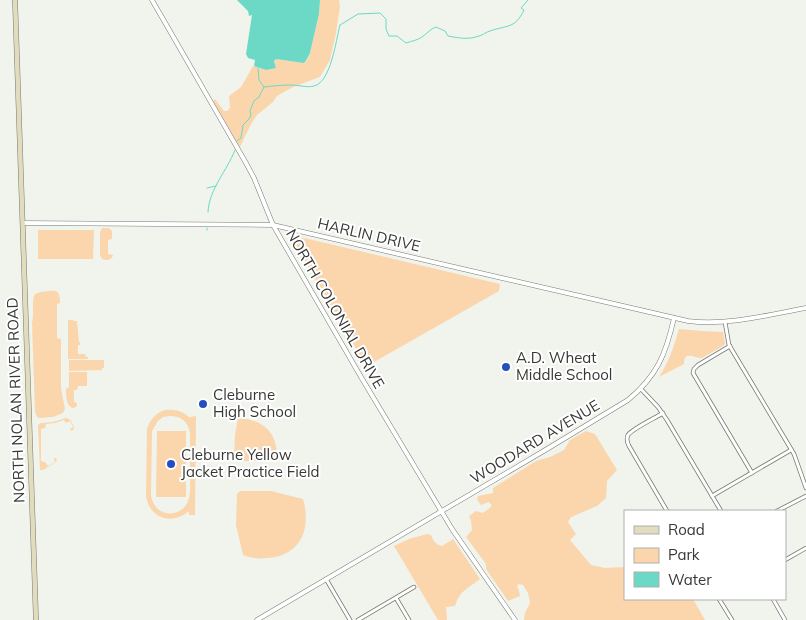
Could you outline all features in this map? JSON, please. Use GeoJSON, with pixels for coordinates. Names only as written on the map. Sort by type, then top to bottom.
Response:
{"type":"FeatureCollection","features":[{"type":"Feature","properties":{"kind":"main road","name":"NORTH NOLAN RIVER ROAD"},"geometry":{"type":"LineString","coordinates":[[16,0],[36,620]]}},
{"type":"Feature","properties":{"kind":"street","name":"NORTH COLONIAL DRIVE"},"geometry":{"type":"LineString","coordinates":[[152,0],[246,163],[273,225],[304,280],[441,511],[516,620]]}},
{"type":"Feature","properties":{"kind":"street","name":"HARLIN DRIVE"},"geometry":{"type":"LineString","coordinates":[[23,223],[273,225],[674,318]]}},
{"type":"Feature","properties":{"kind":"street"},"geometry":{"type":"LineString","coordinates":[[674,318],[699,322],[725,322],[806,308]]}},
{"type":"Feature","properties":{"kind":"street","name":"WOODARD AVENUE"},"geometry":{"type":"LineString","coordinates":[[257,620],[628,400],[641,389],[662,359],[674,318]]}},
{"type":"Feature","properties":{"kind":"street"},"geometry":{"type":"LineString","coordinates":[[725,322],[730,346],[791,450],[800,468],[806,488]]}},
{"type":"Feature","properties":{"kind":"street"},"geometry":{"type":"LineString","coordinates":[[730,346],[698,365],[693,373],[752,473]]}},
{"type":"Feature","properties":{"kind":"street"},"geometry":{"type":"LineString","coordinates":[[641,389],[663,413],[720,510]]}},
{"type":"Feature","properties":{"kind":"street"},"geometry":{"type":"LineString","coordinates":[[663,413],[632,432],[627,440],[667,510]]}},
{"type":"Feature","properties":{"kind":"street"},"geometry":{"type":"LineString","coordinates":[[712,496],[791,450]]}},
{"type":"Feature","properties":{"kind":"street"},"geometry":{"type":"LineString","coordinates":[[779,510],[806,496]]}},
{"type":"Feature","properties":{"kind":"street"},"geometry":{"type":"LineString","coordinates":[[786,559],[806,548]]}},
{"type":"Feature","properties":{"kind":"street"},"geometry":{"type":"LineString","coordinates":[[326,579],[350,620]]}},
{"type":"Feature","properties":{"kind":"street"},"geometry":{"type":"LineString","coordinates":[[358,620],[414,587]]}},
{"type":"Feature","properties":{"kind":"street"},"geometry":{"type":"LineString","coordinates":[[396,598],[409,620]]}},
{"type":"Feature","properties":{"kind":"street"},"geometry":{"type":"LineString","coordinates":[[720,600],[732,620]]}},
{"type":"Feature","properties":{"kind":"street"},"geometry":{"type":"LineString","coordinates":[[774,600],[785,620]]}},
{"type":"Feature","properties":{"kind":"green space"},"geometry":{"type":"Polygon","coordinates":[[[320,0],[339,0],[340,6],[330,60],[320,77],[293,87],[277,96],[273,102],[257,115],[240,147],[213,101],[215,99],[224,111],[227,111],[230,108],[229,96],[241,87],[253,66],[266,70],[276,68],[274,60],[276,59],[304,63],[310,53],[319,14],[320,0]]]}},
{"type":"Feature","properties":{"kind":"green space"},"geometry":{"type":"Polygon","coordinates":[[[102,228],[109,228],[112,231],[112,239],[108,240],[108,254],[113,255],[109,260],[102,259],[100,255],[100,232],[102,228]]]}},
{"type":"Feature","properties":{"kind":"green space"},"geometry":{"type":"Polygon","coordinates":[[[38,230],[94,230],[93,259],[38,259],[38,230]]]}},
{"type":"Feature","properties":{"kind":"green space"},"geometry":{"type":"Polygon","coordinates":[[[300,237],[500,284],[499,291],[374,362],[363,361],[293,241],[300,237]]]}},
{"type":"Feature","properties":{"kind":"green space"},"geometry":{"type":"Polygon","coordinates":[[[55,291],[59,294],[60,298],[60,303],[57,304],[57,338],[61,339],[61,389],[65,409],[63,413],[53,417],[40,418],[37,417],[35,412],[32,323],[34,296],[41,292],[55,291]]]}},
{"type":"Feature","properties":{"kind":"green space"},"geometry":{"type":"Polygon","coordinates":[[[68,320],[77,321],[80,342],[78,354],[85,354],[88,359],[68,359],[68,320]]]}},
{"type":"Feature","properties":{"kind":"green space"},"geometry":{"type":"Polygon","coordinates":[[[679,329],[723,332],[725,344],[702,358],[686,357],[684,364],[659,377],[673,348],[679,329]]]}},
{"type":"Feature","properties":{"kind":"green space"},"geometry":{"type":"Polygon","coordinates":[[[69,360],[104,360],[104,368],[102,370],[69,371],[69,360]]]}},
{"type":"Feature","properties":{"kind":"green space"},"geometry":{"type":"Polygon","coordinates":[[[69,372],[87,372],[87,386],[78,386],[77,390],[74,390],[74,402],[77,403],[77,406],[74,408],[69,406],[66,398],[66,389],[69,387],[69,372]]]}},
{"type":"Feature","properties":{"kind":"green space"},"geometry":{"type":"Polygon","coordinates":[[[175,410],[182,412],[190,418],[196,416],[195,515],[189,515],[189,511],[182,516],[169,519],[156,514],[148,504],[146,496],[147,429],[152,419],[162,411],[175,410]],[[174,416],[163,417],[152,431],[151,496],[158,509],[169,513],[179,511],[185,507],[190,490],[190,434],[184,420],[174,416]]]}},
{"type":"Feature","properties":{"kind":"green space"},"geometry":{"type":"Polygon","coordinates":[[[66,418],[71,421],[73,426],[74,429],[71,431],[70,429],[73,427],[70,421],[66,423],[64,420],[46,424],[45,428],[41,429],[41,461],[45,462],[48,466],[55,462],[54,458],[57,460],[56,462],[43,470],[40,470],[38,425],[66,418]]]}},
{"type":"Feature","properties":{"kind":"green space"},"geometry":{"type":"Polygon","coordinates":[[[238,418],[255,421],[272,434],[275,441],[277,458],[259,461],[238,461],[234,457],[238,418]]]}},
{"type":"Feature","properties":{"kind":"green space","name":"Cleburne Yellow Jacket Practice Field"},"geometry":{"type":"Polygon","coordinates":[[[157,431],[186,431],[186,497],[156,497],[157,431]]]}},
{"type":"Feature","properties":{"kind":"green space"},"geometry":{"type":"Polygon","coordinates":[[[586,431],[595,434],[617,470],[607,481],[606,498],[597,506],[571,517],[568,522],[576,534],[570,540],[591,565],[605,568],[624,567],[624,600],[694,600],[705,620],[524,620],[530,603],[528,593],[523,585],[519,584],[517,586],[520,596],[508,601],[486,569],[486,564],[466,537],[472,530],[469,516],[476,511],[483,513],[492,506],[489,502],[481,505],[477,500],[478,496],[493,493],[493,488],[536,461],[564,450],[570,440],[586,431]]]}},
{"type":"Feature","properties":{"kind":"green space"},"geometry":{"type":"Polygon","coordinates":[[[240,491],[271,491],[303,499],[306,521],[301,539],[295,547],[287,553],[278,556],[257,558],[243,555],[236,525],[237,494],[240,491]]]}},
{"type":"Feature","properties":{"kind":"green space"},"geometry":{"type":"Polygon","coordinates":[[[427,534],[431,535],[438,545],[442,546],[453,539],[480,579],[462,593],[455,606],[446,607],[447,620],[438,620],[394,546],[427,534]]]}},
{"type":"Feature","properties":{"kind":"water"},"geometry":{"type":"Polygon","coordinates":[[[237,0],[320,0],[319,14],[310,53],[304,63],[276,59],[274,61],[276,68],[266,70],[254,66],[255,60],[248,58],[246,54],[252,15],[249,16],[248,11],[237,0]]]}},
{"type":"Feature","properties":{"kind":"waterway"},"geometry":{"type":"LineString","coordinates":[[237,141],[241,138],[243,125],[251,115],[250,111],[254,101],[259,97],[264,87],[281,85],[311,87],[320,83],[329,69],[340,25],[358,14],[380,13],[386,19],[386,29],[389,36],[397,36],[406,43],[420,38],[436,27],[445,31],[448,36],[467,38],[480,36],[514,23],[521,16],[524,10],[521,8],[528,0]]}},
{"type":"Feature","properties":{"kind":"waterway"},"geometry":{"type":"LineString","coordinates":[[258,68],[259,80],[264,87]]}},
{"type":"Feature","properties":{"kind":"waterway"},"geometry":{"type":"LineString","coordinates":[[208,212],[215,188],[235,150]]}},
{"type":"Feature","properties":{"kind":"waterway"},"geometry":{"type":"LineString","coordinates":[[207,188],[216,186]]}},
{"type":"Feature","properties":{"kind":"place","name":"A.D. Wheat Middle School"},"geometry":{"type":"Point","coordinates":[506,367]}},
{"type":"Feature","properties":{"kind":"place","name":"Cleburne High School"},"geometry":{"type":"Point","coordinates":[203,404]}},
{"type":"Feature","properties":{"kind":"place","name":"Cleburne Yellow Jacket Practice Field"},"geometry":{"type":"Point","coordinates":[171,464]}}]}
